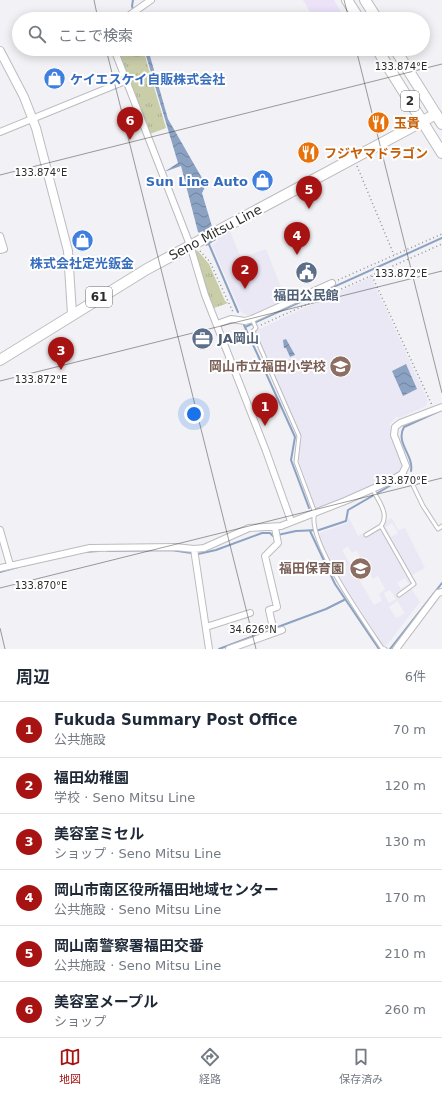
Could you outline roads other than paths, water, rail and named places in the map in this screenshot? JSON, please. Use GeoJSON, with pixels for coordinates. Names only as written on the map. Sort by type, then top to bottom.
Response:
{"type":"FeatureCollection","features":[{"type":"Feature","properties":{"kind":"main road"},"geometry":{"type":"LineString","coordinates":[[347,0],[355,12]]}},
{"type":"Feature","properties":{"kind":"main road"},"geometry":{"type":"LineString","coordinates":[[365,0],[373,12]]}},
{"type":"Feature","properties":{"kind":"main road","name":"2"},"geometry":{"type":"LineString","coordinates":[[381,56],[442,153]]}},
{"type":"Feature","properties":{"kind":"main road","name":"2"},"geometry":{"type":"LineString","coordinates":[[399,56],[442,124]]}},
{"type":"Feature","properties":{"kind":"main road","name":"Seno Mitsu Line"},"geometry":{"type":"LineString","coordinates":[[0,360],[72,314],[215,232],[436,114]]}},
{"type":"Feature","properties":{"kind":"street"},"geometry":{"type":"LineString","coordinates":[[134,12],[150,0]]}},
{"type":"Feature","properties":{"kind":"street"},"geometry":{"type":"LineString","coordinates":[[0,51],[15,78],[33,118],[68,251],[72,314]]}},
{"type":"Feature","properties":{"kind":"street"},"geometry":{"type":"LineString","coordinates":[[116,56],[125,81],[196,244],[205,295],[291,521]]}},
{"type":"Feature","properties":{"kind":"street"},"geometry":{"type":"LineString","coordinates":[[0,132],[125,81]]}},
{"type":"Feature","properties":{"kind":"street"},"geometry":{"type":"LineString","coordinates":[[0,236],[4,249],[0,250]]}},
{"type":"Feature","properties":{"kind":"street"},"geometry":{"type":"LineString","coordinates":[[217,324],[232,319],[245,321],[253,320],[332,283]]}},
{"type":"Feature","properties":{"kind":"street"},"geometry":{"type":"LineString","coordinates":[[0,568],[90,548],[175,547],[194,552],[249,528],[276,533],[291,521],[373,491],[402,474],[406,466],[394,435],[395,427],[400,423],[442,407]]}},
{"type":"Feature","properties":{"kind":"street"},"geometry":{"type":"LineString","coordinates":[[0,530],[10,565]]}},
{"type":"Feature","properties":{"kind":"street"},"geometry":{"type":"LineString","coordinates":[[274,630],[269,610],[277,607],[265,556],[278,543],[276,533]]}},
{"type":"Feature","properties":{"kind":"street"},"geometry":{"type":"LineString","coordinates":[[194,552],[209,649]]}},
{"type":"Feature","properties":{"kind":"street"},"geometry":{"type":"LineString","coordinates":[[396,649],[438,593],[442,592]]}},
{"type":"Feature","properties":{"kind":"street"},"geometry":{"type":"LineString","coordinates":[[206,627],[250,613]]}},
{"type":"Feature","properties":{"kind":"street"},"geometry":{"type":"LineString","coordinates":[[229,649],[274,630],[282,630]]}},
{"type":"Feature","properties":{"kind":"lane"},"geometry":{"type":"LineString","coordinates":[[253,320],[255,327],[253,331],[299,436],[296,462],[315,513],[313,517],[318,534],[317,539],[342,589],[382,648],[385,649]]}},
{"type":"Feature","properties":{"kind":"lane"},"geometry":{"type":"LineString","coordinates":[[402,474],[410,477],[423,506],[438,529],[442,526]]}},
{"type":"Feature","properties":{"kind":"lane"},"geometry":{"type":"LineString","coordinates":[[366,534],[381,526],[385,521],[385,514],[373,491]]}},
{"type":"Feature","properties":{"kind":"lane"},"geometry":{"type":"LineString","coordinates":[[381,526],[414,584],[399,595]]}},
{"type":"Feature","properties":{"kind":"water"},"geometry":{"type":"Polygon","coordinates":[[[146,56],[150,56],[168,119],[206,185],[202,193],[216,240],[206,246],[200,233],[198,232],[181,166],[164,172],[178,163],[146,56]]]}},
{"type":"Feature","properties":{"kind":"water"},"geometry":{"type":"Polygon","coordinates":[[[286,339],[295,355],[290,357],[286,348],[284,348],[283,340],[286,339]]]}},
{"type":"Feature","properties":{"kind":"water"},"geometry":{"type":"Polygon","coordinates":[[[406,364],[417,389],[403,396],[392,371],[406,364]]]}},
{"type":"Feature","properties":{"kind":"waterway"},"geometry":{"type":"LineString","coordinates":[[133,0],[132,6],[134,12]]}},
{"type":"Feature","properties":{"kind":"waterway"},"geometry":{"type":"LineString","coordinates":[[245,327],[442,238]]}},
{"type":"Feature","properties":{"kind":"waterway"},"geometry":{"type":"LineString","coordinates":[[208,242],[238,312]]}},
{"type":"Feature","properties":{"kind":"waterway"},"geometry":{"type":"LineString","coordinates":[[244,325],[295,437],[291,460],[309,508]]}},
{"type":"Feature","properties":{"kind":"waterway"},"geometry":{"type":"LineString","coordinates":[[411,471],[410,460],[402,438],[404,427],[442,410]]}},
{"type":"Feature","properties":{"kind":"waterway"},"geometry":{"type":"LineString","coordinates":[[108,551],[171,550],[198,554],[216,550],[262,533],[270,533],[273,536],[296,531],[319,530],[346,521],[348,510],[400,480]]}},
{"type":"Feature","properties":{"kind":"waterway"},"geometry":{"type":"LineString","coordinates":[[310,531],[335,584],[379,649]]}},
{"type":"Feature","properties":{"kind":"waterway"},"geometry":{"type":"LineString","coordinates":[[84,552],[98,551]]}},
{"type":"Feature","properties":{"kind":"waterway"},"geometry":{"type":"LineString","coordinates":[[22,566],[39,562]]}},
{"type":"Feature","properties":{"kind":"waterway"},"geometry":{"type":"LineString","coordinates":[[0,572],[18,567]]}},
{"type":"Feature","properties":{"kind":"waterway"},"geometry":{"type":"LineString","coordinates":[[390,649],[442,583]]}},
{"type":"Feature","properties":{"kind":"waterway"},"geometry":{"type":"LineString","coordinates":[[219,649],[326,609],[344,600]]}},
{"type":"Feature","properties":{"kind":"place","name":"ケイエスケイ自販株式会社"},"geometry":{"type":"Point","coordinates":[54,79]}},
{"type":"Feature","properties":{"kind":"place","name":"玉貴"},"geometry":{"type":"Point","coordinates":[378,123]}},
{"type":"Feature","properties":{"kind":"place","name":"美容室メープル"},"geometry":{"type":"Point","coordinates":[130,140]}},
{"type":"Feature","properties":{"kind":"place","name":"フジヤマドラゴン"},"geometry":{"type":"Point","coordinates":[308,153]}},
{"type":"Feature","properties":{"kind":"place","name":"Sun Line Auto"},"geometry":{"type":"Point","coordinates":[263,181]}},
{"type":"Feature","properties":{"kind":"place","name":"岡山南警察署福田交番"},"geometry":{"type":"Point","coordinates":[309,209]}},
{"type":"Feature","properties":{"kind":"place","name":"株式会社定光鈑金"},"geometry":{"type":"Point","coordinates":[82,241]}},
{"type":"Feature","properties":{"kind":"place","name":"岡山市南区役所福田地域センター"},"geometry":{"type":"Point","coordinates":[297,255]}},
{"type":"Feature","properties":{"kind":"place","name":"福田公民館"},"geometry":{"type":"Point","coordinates":[306,273]}},
{"type":"Feature","properties":{"kind":"place","name":"福田幼稚園"},"geometry":{"type":"Point","coordinates":[245,289]}},
{"type":"Feature","properties":{"kind":"place","name":"JA岡山"},"geometry":{"type":"Point","coordinates":[202,338]}},
{"type":"Feature","properties":{"kind":"place","name":"岡山市立福田小学校"},"geometry":{"type":"Point","coordinates":[341,366]}},
{"type":"Feature","properties":{"kind":"place","name":"美容室ミセル"},"geometry":{"type":"Point","coordinates":[61,370]}},
{"type":"Feature","properties":{"kind":"place","name":"Fukuda Summary Post Office"},"geometry":{"type":"Point","coordinates":[265,426]}},
{"type":"Feature","properties":{"kind":"place","name":"福田保育園"},"geometry":{"type":"Point","coordinates":[360,568]}}]}
